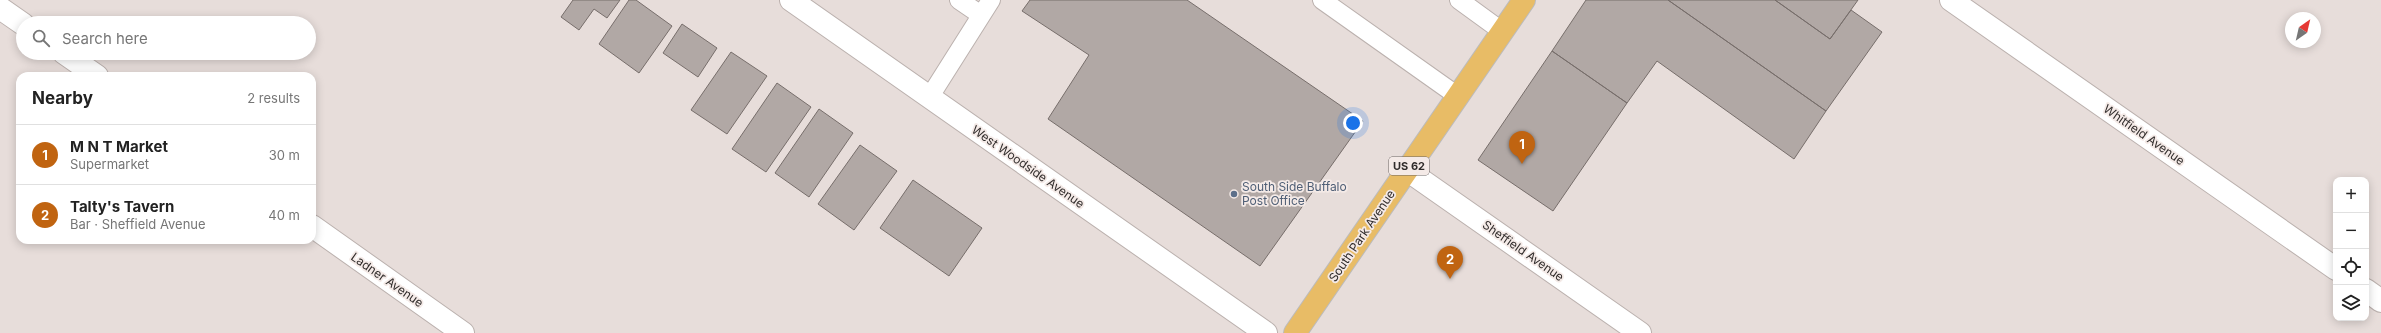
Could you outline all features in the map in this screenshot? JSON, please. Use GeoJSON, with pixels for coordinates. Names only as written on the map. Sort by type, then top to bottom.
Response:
{"type":"FeatureCollection","features":[{"type":"Feature","properties":{"kind":"main road","name":"South Park Avenue"},"geometry":{"type":"LineString","coordinates":[[1295,333],[1459,97],[1524,0]]}},
{"type":"Feature","properties":{"kind":"street","name":"West Woodside Avenue"},"geometry":{"type":"LineString","coordinates":[[791,0],[1266,333]]}},
{"type":"Feature","properties":{"kind":"street","name":"Whitfield Avenue"},"geometry":{"type":"LineString","coordinates":[[1951,0],[2333,267]]}},
{"type":"Feature","properties":{"kind":"street"},"geometry":{"type":"LineString","coordinates":[[0,8],[16,19]]}},
{"type":"Feature","properties":{"kind":"street"},"geometry":{"type":"LineString","coordinates":[[74,60],[91,72]]}},
{"type":"Feature","properties":{"kind":"street","name":"Sheffield Avenue"},"geometry":{"type":"LineString","coordinates":[[1407,170],[1640,333]]}},
{"type":"Feature","properties":{"kind":"street","name":"Ladner Avenue"},"geometry":{"type":"LineString","coordinates":[[316,229],[463,333]]}},
{"type":"Feature","properties":{"kind":"street"},"geometry":{"type":"LineString","coordinates":[[2369,292],[2381,301]]}},
{"type":"Feature","properties":{"kind":"lane"},"geometry":{"type":"LineString","coordinates":[[959,0],[981,15]]}},
{"type":"Feature","properties":{"kind":"lane"},"geometry":{"type":"LineString","coordinates":[[929,98],[991,0]]}},
{"type":"Feature","properties":{"kind":"lane"},"geometry":{"type":"LineString","coordinates":[[1322,0],[1459,97]]}},
{"type":"Feature","properties":{"kind":"lane"},"geometry":{"type":"LineString","coordinates":[[1459,0],[1503,32]]}},
{"type":"Feature","properties":{"kind":"building"},"geometry":{"type":"Polygon","coordinates":[[[573,0],[620,0],[607,18],[594,9],[579,30],[561,17],[573,0]]]}},
{"type":"Feature","properties":{"kind":"building"},"geometry":{"type":"Polygon","coordinates":[[[629,0],[636,0],[672,26],[639,73],[599,44],[629,0]]]}},
{"type":"Feature","properties":{"kind":"building","name":"South Side Buffalo Post Office"},"geometry":{"type":"Polygon","coordinates":[[[1030,0],[1187,0],[1363,121],[1260,266],[1048,119],[1089,55],[1022,11],[1030,0]]]}},
{"type":"Feature","properties":{"kind":"building"},"geometry":{"type":"Polygon","coordinates":[[[1586,0],[1668,0],[1826,111],[1794,159],[1657,61],[1627,103],[1552,51],[1586,0]]]}},
{"type":"Feature","properties":{"kind":"building"},"geometry":{"type":"Polygon","coordinates":[[[1668,0],[1775,0],[1830,39],[1851,10],[1882,32],[1826,111],[1668,0]]]}},
{"type":"Feature","properties":{"kind":"building"},"geometry":{"type":"Polygon","coordinates":[[[1775,0],[1858,0],[1830,39],[1775,0]]]}},
{"type":"Feature","properties":{"kind":"building"},"geometry":{"type":"Polygon","coordinates":[[[682,24],[717,48],[698,77],[663,53],[682,24]]]}},
{"type":"Feature","properties":{"kind":"building"},"geometry":{"type":"Polygon","coordinates":[[[1552,51],[1627,103],[1553,211],[1478,160],[1552,51]]]}},
{"type":"Feature","properties":{"kind":"building"},"geometry":{"type":"Polygon","coordinates":[[[731,52],[767,76],[727,134],[691,110],[731,52]]]}},
{"type":"Feature","properties":{"kind":"building"},"geometry":{"type":"Polygon","coordinates":[[[777,83],[811,107],[766,172],[732,149],[777,83]]]}},
{"type":"Feature","properties":{"kind":"building"},"geometry":{"type":"Polygon","coordinates":[[[819,109],[853,133],[809,197],[775,173],[819,109]]]}},
{"type":"Feature","properties":{"kind":"building"},"geometry":{"type":"Polygon","coordinates":[[[860,145],[897,171],[854,230],[818,204],[860,145]]]}},
{"type":"Feature","properties":{"kind":"building"},"geometry":{"type":"Polygon","coordinates":[[[913,180],[982,228],[949,276],[880,228],[913,180]]]}},
{"type":"Feature","properties":{"kind":"place","name":"M N T Market"},"geometry":{"type":"Point","coordinates":[1522,164]}},
{"type":"Feature","properties":{"kind":"place","name":"South Side Buffalo Post Office"},"geometry":{"type":"Point","coordinates":[1234,194]}},
{"type":"Feature","properties":{"kind":"place","name":"Talty's Tavern"},"geometry":{"type":"Point","coordinates":[1450,279]}}]}
